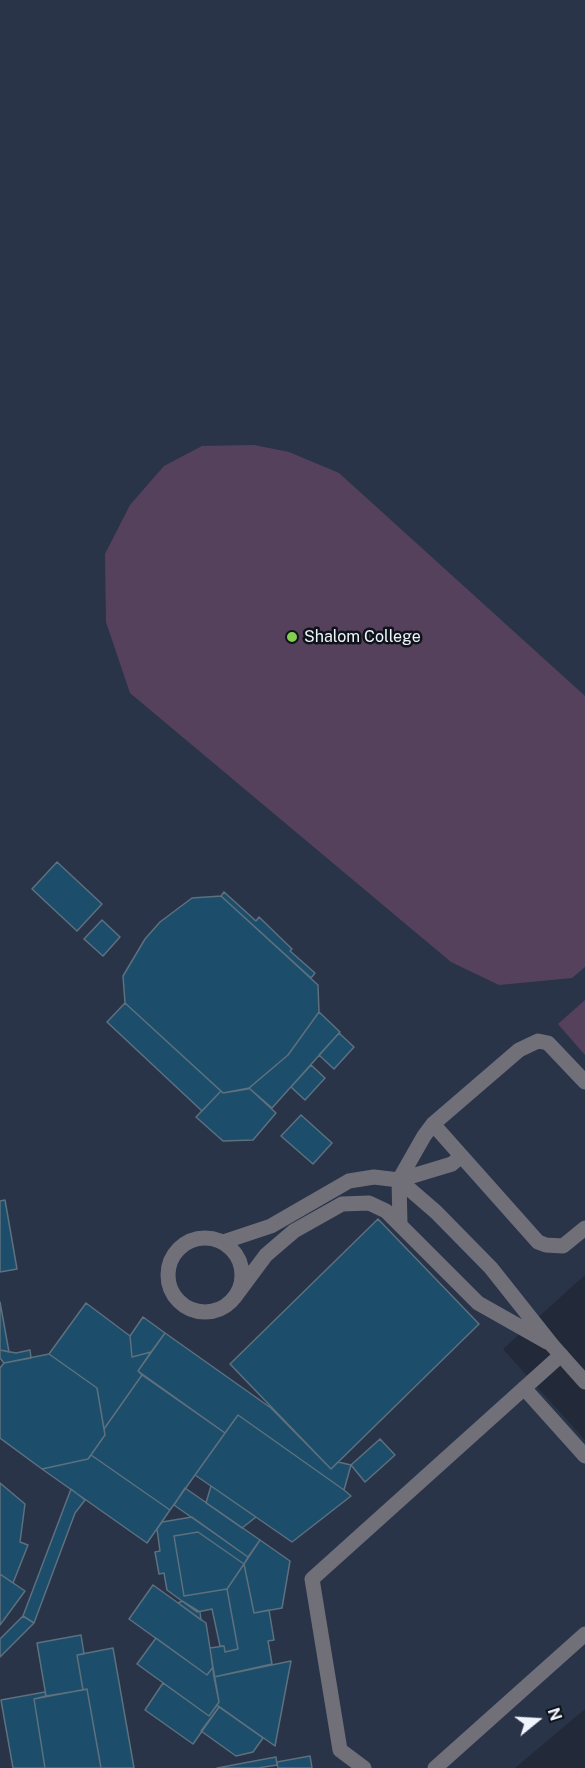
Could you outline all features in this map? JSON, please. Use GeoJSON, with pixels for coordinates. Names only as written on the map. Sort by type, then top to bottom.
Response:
{"type":"FeatureCollection","features":[{"type":"Feature","properties":{"kind":"street"},"geometry":{"type":"LineString","coordinates":[[400,1224],[399,1180],[433,1124],[519,1050],[538,1041],[548,1043],[585,1082]]}},
{"type":"Feature","properties":{"kind":"street"},"geometry":{"type":"LineString","coordinates":[[433,1124],[538,1242],[563,1246],[585,1228]]}},
{"type":"Feature","properties":{"kind":"street"},"geometry":{"type":"LineString","coordinates":[[461,1156],[452,1164],[399,1180],[374,1177],[349,1181],[271,1226],[223,1242],[199,1238],[179,1248],[171,1263],[169,1281],[173,1292],[190,1309],[214,1311],[234,1298],[279,1241],[329,1209],[342,1204],[369,1203],[386,1210],[478,1303],[557,1350]]}},
{"type":"Feature","properties":{"kind":"street"},"geometry":{"type":"LineString","coordinates":[[399,1180],[436,1212],[491,1268],[585,1382]]}},
{"type":"Feature","properties":{"kind":"street"},"geometry":{"type":"LineString","coordinates":[[223,1242],[237,1256],[241,1267],[242,1278],[234,1298]]}},
{"type":"Feature","properties":{"kind":"street"},"geometry":{"type":"LineString","coordinates":[[364,1768],[340,1750],[312,1579],[524,1388],[557,1350]]}},
{"type":"Feature","properties":{"kind":"street"},"geometry":{"type":"LineString","coordinates":[[524,1388],[585,1456]]}},
{"type":"Feature","properties":{"kind":"street"},"geometry":{"type":"LineString","coordinates":[[435,1768],[585,1634]]}},
{"type":"Feature","properties":{"kind":"shaded area","name":"Shalom College"},"geometry":{"type":"Polygon","coordinates":[[[0,0],[585,0],[585,1275],[503,1349],[585,1440],[585,1709],[515,1768],[0,1768],[0,0]]]}},
{"type":"Feature","properties":{"kind":"shaded area"},"geometry":{"type":"Polygon","coordinates":[[[254,445],[289,452],[339,473],[585,696],[585,967],[572,978],[499,985],[451,962],[130,693],[106,622],[105,554],[130,505],[164,466],[202,446],[254,445]]]}},
{"type":"Feature","properties":{"kind":"shaded area"},"geometry":{"type":"Polygon","coordinates":[[[585,1000],[585,1055],[558,1024],[585,1000]]]}},
{"type":"Feature","properties":{"kind":"building"},"geometry":{"type":"Polygon","coordinates":[[[57,862],[102,904],[77,931],[32,889],[57,862]]]}},
{"type":"Feature","properties":{"kind":"building"},"geometry":{"type":"Polygon","coordinates":[[[224,892],[256,921],[259,917],[292,949],[290,951],[315,973],[311,978],[221,896],[224,892]]]}},
{"type":"Feature","properties":{"kind":"building"},"geometry":{"type":"Polygon","coordinates":[[[221,896],[318,985],[319,1012],[288,1055],[248,1089],[223,1093],[125,1003],[123,976],[145,939],[160,922],[192,898],[221,896]]]}},
{"type":"Feature","properties":{"kind":"building"},"geometry":{"type":"Polygon","coordinates":[[[102,920],[120,937],[103,956],[84,939],[102,920]]]}},
{"type":"Feature","properties":{"kind":"building"},"geometry":{"type":"Polygon","coordinates":[[[125,1003],[221,1091],[202,1111],[107,1022],[125,1003]]]}},
{"type":"Feature","properties":{"kind":"building"},"geometry":{"type":"Polygon","coordinates":[[[319,1012],[340,1032],[272,1108],[249,1088],[288,1055],[319,1012]]]}},
{"type":"Feature","properties":{"kind":"building"},"geometry":{"type":"Polygon","coordinates":[[[339,1033],[354,1047],[334,1069],[319,1055],[339,1033]]]}},
{"type":"Feature","properties":{"kind":"building"},"geometry":{"type":"Polygon","coordinates":[[[311,1065],[325,1078],[305,1100],[291,1087],[311,1065]]]}},
{"type":"Feature","properties":{"kind":"building"},"geometry":{"type":"Polygon","coordinates":[[[249,1088],[276,1113],[253,1140],[223,1141],[196,1117],[221,1091],[223,1093],[249,1088]]]}},
{"type":"Feature","properties":{"kind":"building"},"geometry":{"type":"Polygon","coordinates":[[[301,1115],[332,1143],[313,1164],[281,1136],[301,1115]]]}},
{"type":"Feature","properties":{"kind":"building"},"geometry":{"type":"Polygon","coordinates":[[[5,1200],[17,1269],[0,1272],[0,1201],[5,1200]]]}},
{"type":"Feature","properties":{"kind":"building"},"geometry":{"type":"Polygon","coordinates":[[[378,1219],[479,1324],[331,1469],[230,1364],[378,1219]]]}},
{"type":"Feature","properties":{"kind":"building"},"geometry":{"type":"Polygon","coordinates":[[[0,1302],[9,1352],[0,1350],[0,1302]]]}},
{"type":"Feature","properties":{"kind":"building"},"geometry":{"type":"Polygon","coordinates":[[[86,1303],[130,1336],[132,1357],[151,1352],[138,1371],[142,1375],[104,1429],[97,1388],[49,1354],[86,1303]]]}},
{"type":"Feature","properties":{"kind":"building"},"geometry":{"type":"Polygon","coordinates":[[[143,1317],[165,1333],[151,1352],[132,1357],[130,1336],[143,1317]]]}},
{"type":"Feature","properties":{"kind":"building"},"geometry":{"type":"Polygon","coordinates":[[[165,1333],[271,1408],[331,1469],[338,1462],[351,1465],[344,1490],[238,1415],[225,1433],[138,1371],[165,1333]]]}},
{"type":"Feature","properties":{"kind":"building"},"geometry":{"type":"Polygon","coordinates":[[[0,1350],[16,1353],[30,1350],[31,1358],[4,1363],[0,1358],[0,1350]]]}},
{"type":"Feature","properties":{"kind":"building"},"geometry":{"type":"Polygon","coordinates":[[[49,1354],[97,1388],[105,1435],[88,1459],[42,1469],[0,1438],[0,1368],[4,1363],[49,1354]]]}},
{"type":"Feature","properties":{"kind":"building"},"geometry":{"type":"Polygon","coordinates":[[[142,1375],[225,1433],[170,1510],[91,1455],[105,1435],[104,1429],[142,1375]]]}},
{"type":"Feature","properties":{"kind":"building"},"geometry":{"type":"Polygon","coordinates":[[[238,1415],[351,1496],[292,1542],[195,1475],[238,1415]]]}},
{"type":"Feature","properties":{"kind":"building"},"geometry":{"type":"Polygon","coordinates":[[[380,1439],[395,1455],[365,1482],[351,1465],[380,1439]]]}},
{"type":"Feature","properties":{"kind":"building"},"geometry":{"type":"Polygon","coordinates":[[[91,1455],[170,1510],[147,1543],[42,1469],[88,1459],[91,1455]]]}},
{"type":"Feature","properties":{"kind":"building"},"geometry":{"type":"Polygon","coordinates":[[[0,1483],[25,1504],[20,1542],[28,1545],[13,1583],[0,1574],[0,1483]]]}},
{"type":"Feature","properties":{"kind":"building"},"geometry":{"type":"Polygon","coordinates":[[[211,1486],[256,1517],[242,1528],[206,1503],[211,1486]]]}},
{"type":"Feature","properties":{"kind":"building"},"geometry":{"type":"Polygon","coordinates":[[[185,1488],[260,1540],[248,1557],[174,1505],[185,1488]]]}},
{"type":"Feature","properties":{"kind":"building"},"geometry":{"type":"Polygon","coordinates":[[[71,1489],[85,1500],[75,1513],[34,1623],[23,1616],[71,1489]]]}},
{"type":"Feature","properties":{"kind":"building"},"geometry":{"type":"Polygon","coordinates":[[[192,1517],[248,1557],[244,1564],[198,1532],[174,1536],[184,1596],[227,1589],[238,1649],[225,1652],[224,1646],[220,1646],[212,1609],[197,1612],[167,1590],[164,1573],[159,1574],[155,1552],[160,1551],[157,1529],[162,1522],[192,1517]]]}},
{"type":"Feature","properties":{"kind":"building"},"geometry":{"type":"Polygon","coordinates":[[[198,1532],[244,1564],[227,1589],[184,1596],[174,1536],[198,1532]]]}},
{"type":"Feature","properties":{"kind":"building"},"geometry":{"type":"Polygon","coordinates":[[[260,1540],[290,1561],[282,1608],[254,1613],[244,1564],[260,1540]]]}},
{"type":"Feature","properties":{"kind":"building"},"geometry":{"type":"Polygon","coordinates":[[[244,1564],[254,1613],[269,1610],[274,1640],[268,1641],[272,1664],[214,1677],[210,1648],[224,1646],[225,1652],[238,1649],[227,1589],[244,1564]]]}},
{"type":"Feature","properties":{"kind":"building"},"geometry":{"type":"Polygon","coordinates":[[[0,1574],[25,1591],[0,1625],[0,1574]]]}},
{"type":"Feature","properties":{"kind":"building"},"geometry":{"type":"Polygon","coordinates":[[[153,1585],[206,1623],[213,1667],[207,1675],[129,1619],[153,1585]]]}},
{"type":"Feature","properties":{"kind":"building"},"geometry":{"type":"Polygon","coordinates":[[[182,1601],[200,1612],[201,1620],[178,1603],[182,1601]]]}},
{"type":"Feature","properties":{"kind":"building"},"geometry":{"type":"Polygon","coordinates":[[[23,1616],[34,1623],[0,1657],[0,1639],[23,1616]]]}},
{"type":"Feature","properties":{"kind":"building"},"geometry":{"type":"Polygon","coordinates":[[[81,1635],[84,1654],[77,1655],[83,1690],[46,1696],[37,1643],[81,1635]]]}},
{"type":"Feature","properties":{"kind":"building"},"geometry":{"type":"Polygon","coordinates":[[[156,1638],[207,1675],[213,1667],[219,1702],[209,1716],[137,1664],[156,1638]]]}},
{"type":"Feature","properties":{"kind":"building"},"geometry":{"type":"Polygon","coordinates":[[[113,1648],[134,1768],[101,1768],[87,1689],[83,1690],[77,1655],[113,1648]]]}},
{"type":"Feature","properties":{"kind":"building"},"geometry":{"type":"Polygon","coordinates":[[[291,1661],[275,1746],[217,1705],[219,1702],[214,1677],[291,1661]]]}},
{"type":"Feature","properties":{"kind":"building"},"geometry":{"type":"Polygon","coordinates":[[[163,1683],[209,1716],[217,1705],[219,1707],[193,1744],[145,1710],[163,1683]]]}},
{"type":"Feature","properties":{"kind":"building"},"geometry":{"type":"Polygon","coordinates":[[[87,1689],[101,1768],[45,1768],[34,1699],[87,1689]]]}},
{"type":"Feature","properties":{"kind":"building"},"geometry":{"type":"Polygon","coordinates":[[[45,1692],[46,1696],[34,1699],[45,1768],[13,1768],[1,1700],[45,1692]]]}},
{"type":"Feature","properties":{"kind":"building"},"geometry":{"type":"Polygon","coordinates":[[[219,1707],[263,1738],[253,1752],[236,1756],[201,1731],[219,1707]]]}},
{"type":"Feature","properties":{"kind":"building"},"geometry":{"type":"Polygon","coordinates":[[[310,1756],[312,1768],[278,1768],[277,1762],[310,1756]]]}},
{"type":"Feature","properties":{"kind":"building"},"geometry":{"type":"Polygon","coordinates":[[[276,1757],[277,1765],[258,1768],[217,1768],[276,1757]]]}},
{"type":"Feature","properties":{"kind":"place","name":"Shalom College"},"geometry":{"type":"Point","coordinates":[292,637]}}]}
